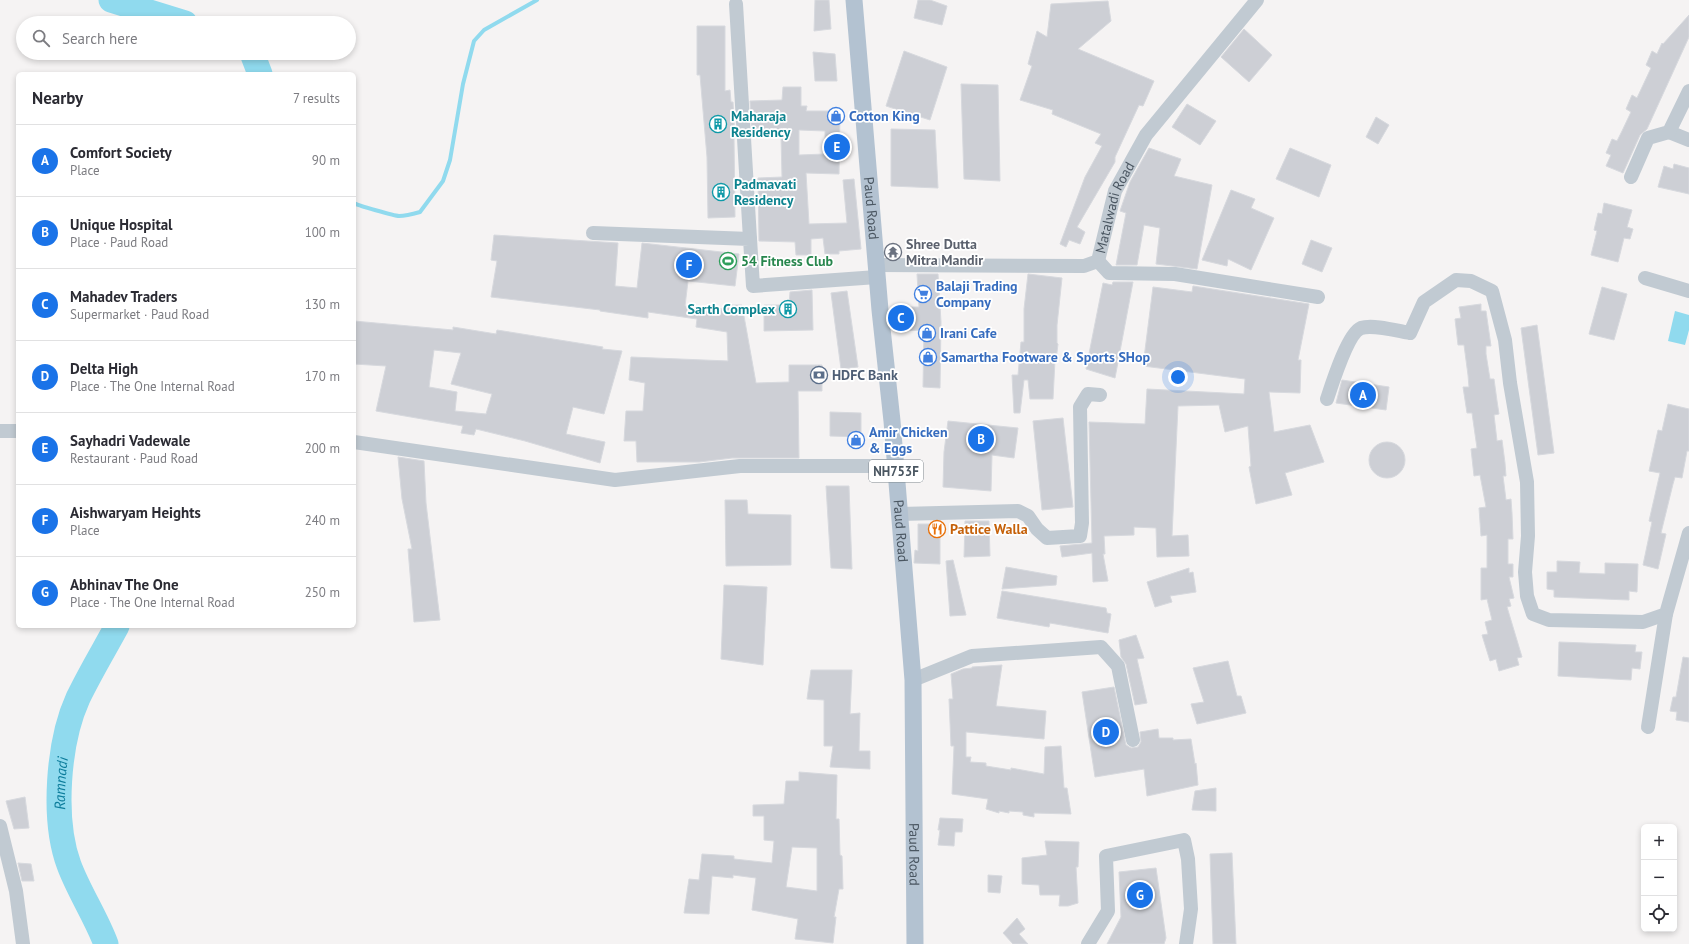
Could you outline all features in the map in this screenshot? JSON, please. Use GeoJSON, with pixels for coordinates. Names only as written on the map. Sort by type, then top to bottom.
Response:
{"type":"FeatureCollection","features":[{"type":"Feature","properties":{"kind":"main road","name":"Paud Road"},"geometry":{"type":"LineString","coordinates":[[854,0],[877,271],[896,466],[913,680],[914,944]]}},
{"type":"Feature","properties":{"kind":"street","name":"Matalwadi Road"},"geometry":{"type":"LineString","coordinates":[[750,239],[753,286],[877,271],[1084,266],[1098,261],[1115,192],[1146,135],[1257,0]]}},
{"type":"Feature","properties":{"kind":"street"},"geometry":{"type":"LineString","coordinates":[[593,233],[750,239],[736,4]]}},
{"type":"Feature","properties":{"kind":"street"},"geometry":{"type":"LineString","coordinates":[[1669,132],[1689,91]]}},
{"type":"Feature","properties":{"kind":"street"},"geometry":{"type":"LineString","coordinates":[[1631,177],[1648,138],[1669,132],[1689,140]]}},
{"type":"Feature","properties":{"kind":"street"},"geometry":{"type":"LineString","coordinates":[[1098,261],[1109,273],[1175,274],[1318,297]]}},
{"type":"Feature","properties":{"kind":"street"},"geometry":{"type":"LineString","coordinates":[[1645,278],[1689,291]]}},
{"type":"Feature","properties":{"kind":"street"},"geometry":{"type":"LineString","coordinates":[[1327,399],[1351,337],[1361,328],[1374,328],[1410,333],[1424,302],[1456,280],[1471,281],[1492,291],[1504,340],[1527,482],[1528,536],[1526,572],[1528,596],[1533,614],[1549,620],[1643,622],[1666,614]]}},
{"type":"Feature","properties":{"kind":"street"},"geometry":{"type":"LineString","coordinates":[[900,514],[1018,511],[1028,516],[1037,529],[1047,538],[1080,536],[1082,523],[1080,407],[1088,394],[1100,395]]}},
{"type":"Feature","properties":{"kind":"street"},"geometry":{"type":"LineString","coordinates":[[0,432],[16,431]]}},
{"type":"Feature","properties":{"kind":"street"},"geometry":{"type":"LineString","coordinates":[[356,442],[615,480],[740,466],[896,466]]}},
{"type":"Feature","properties":{"kind":"street"},"geometry":{"type":"LineString","coordinates":[[1648,727],[1666,614],[1689,532]]}},
{"type":"Feature","properties":{"kind":"street"},"geometry":{"type":"LineString","coordinates":[[913,680],[972,656],[1101,647],[1118,666],[1133,740]]}},
{"type":"Feature","properties":{"kind":"street"},"geometry":{"type":"LineString","coordinates":[[0,826],[16,891],[23,944]]}},
{"type":"Feature","properties":{"kind":"street"},"geometry":{"type":"LineString","coordinates":[[1088,944],[1108,911],[1106,856],[1184,840],[1188,859],[1191,909],[1186,944]]}},
{"type":"Feature","properties":{"kind":"water"},"geometry":{"type":"Polygon","coordinates":[[[1675,311],[1689,315],[1689,330],[1685,345],[1668,341],[1675,311]]]}},
{"type":"Feature","properties":{"kind":"building"},"geometry":{"type":"Polygon","coordinates":[[[815,0],[829,0],[831,29],[814,31],[815,0]]]}},
{"type":"Feature","properties":{"kind":"building"},"geometry":{"type":"Polygon","coordinates":[[[918,0],[930,0],[947,6],[942,25],[914,18],[918,0]]]}},
{"type":"Feature","properties":{"kind":"building"},"geometry":{"type":"Polygon","coordinates":[[[1108,1],[1111,21],[1078,49],[1154,81],[1143,106],[1139,105],[1115,157],[1115,162],[1077,227],[1085,232],[1080,244],[1069,240],[1066,247],[1060,244],[1085,177],[1102,146],[1095,143],[1101,134],[1052,114],[1053,110],[1020,100],[1032,66],[1028,64],[1037,31],[1047,37],[1051,4],[1108,1]]]}},
{"type":"Feature","properties":{"kind":"building"},"geometry":{"type":"Polygon","coordinates":[[[1689,15],[1689,37],[1647,129],[1640,135],[1623,173],[1606,166],[1611,155],[1606,153],[1612,139],[1617,141],[1631,112],[1626,109],[1632,95],[1637,98],[1651,68],[1646,65],[1652,51],[1657,54],[1662,43],[1663,44],[1689,15]]]}},
{"type":"Feature","properties":{"kind":"building"},"geometry":{"type":"Polygon","coordinates":[[[697,26],[725,26],[725,91],[730,90],[731,102],[733,102],[735,138],[735,217],[708,218],[707,157],[700,75],[697,75],[697,26]]]}},
{"type":"Feature","properties":{"kind":"building"},"geometry":{"type":"Polygon","coordinates":[[[1244,29],[1272,55],[1249,82],[1221,57],[1244,29]]]}},
{"type":"Feature","properties":{"kind":"building"},"geometry":{"type":"Polygon","coordinates":[[[904,51],[947,67],[930,120],[886,106],[904,51]]]}},
{"type":"Feature","properties":{"kind":"building"},"geometry":{"type":"Polygon","coordinates":[[[813,52],[835,54],[837,81],[815,81],[813,52]]]}},
{"type":"Feature","properties":{"kind":"building"},"geometry":{"type":"Polygon","coordinates":[[[961,84],[998,85],[1000,181],[964,179],[961,84]]]}},
{"type":"Feature","properties":{"kind":"building"},"geometry":{"type":"Polygon","coordinates":[[[783,87],[801,87],[801,106],[807,106],[806,111],[840,111],[839,174],[806,173],[809,224],[847,223],[843,180],[854,179],[861,249],[839,251],[839,254],[825,254],[823,238],[811,239],[811,255],[796,255],[795,242],[759,241],[758,178],[782,177],[781,136],[752,137],[750,101],[782,100],[783,87]],[[799,130],[799,155],[825,154],[825,131],[799,130]]]}},
{"type":"Feature","properties":{"kind":"building"},"geometry":{"type":"Polygon","coordinates":[[[1187,104],[1216,121],[1200,145],[1172,127],[1187,104]]]}},
{"type":"Feature","properties":{"kind":"building"},"geometry":{"type":"Polygon","coordinates":[[[1376,117],[1389,125],[1378,144],[1366,137],[1376,117]]]}},
{"type":"Feature","properties":{"kind":"building"},"geometry":{"type":"Polygon","coordinates":[[[891,129],[935,130],[938,188],[891,186],[891,129]]]}},
{"type":"Feature","properties":{"kind":"building"},"geometry":{"type":"Polygon","coordinates":[[[1149,148],[1181,159],[1174,176],[1212,185],[1197,269],[1156,264],[1160,228],[1144,225],[1137,265],[1116,265],[1126,213],[1120,211],[1130,182],[1149,148]]]}},
{"type":"Feature","properties":{"kind":"building"},"geometry":{"type":"Polygon","coordinates":[[[1290,148],[1331,165],[1319,197],[1276,179],[1290,148]]]}},
{"type":"Feature","properties":{"kind":"building"},"geometry":{"type":"Polygon","coordinates":[[[1674,164],[1689,168],[1689,194],[1658,187],[1664,166],[1673,169],[1674,164]]]}},
{"type":"Feature","properties":{"kind":"building"},"geometry":{"type":"Polygon","coordinates":[[[1231,190],[1255,199],[1251,208],[1274,218],[1251,270],[1228,259],[1227,266],[1202,260],[1231,190]]]}},
{"type":"Feature","properties":{"kind":"building"},"geometry":{"type":"Polygon","coordinates":[[[1604,203],[1632,210],[1627,227],[1633,229],[1630,239],[1624,238],[1618,262],[1591,255],[1597,231],[1594,230],[1598,213],[1602,214],[1604,203]]]}},
{"type":"Feature","properties":{"kind":"building"},"geometry":{"type":"Polygon","coordinates":[[[494,235],[618,243],[615,286],[637,288],[642,243],[739,254],[735,286],[688,281],[685,306],[726,309],[726,305],[742,305],[756,383],[789,382],[789,365],[822,365],[822,391],[798,391],[799,458],[732,458],[699,462],[637,462],[636,441],[624,441],[626,411],[643,411],[645,383],[629,380],[631,357],[728,361],[727,332],[696,327],[697,319],[648,312],[648,318],[600,310],[491,297],[497,261],[491,260],[494,235]]]}},
{"type":"Feature","properties":{"kind":"building"},"geometry":{"type":"Polygon","coordinates":[[[1311,240],[1332,248],[1322,272],[1302,264],[1311,240]]]}},
{"type":"Feature","properties":{"kind":"building"},"geometry":{"type":"Polygon","coordinates":[[[917,274],[938,274],[941,322],[940,388],[923,387],[924,330],[897,331],[896,307],[919,307],[917,274]]]}},
{"type":"Feature","properties":{"kind":"building"},"geometry":{"type":"Polygon","coordinates":[[[1028,274],[1062,278],[1057,325],[1058,344],[1055,360],[1053,399],[1030,399],[1028,380],[1024,380],[1020,413],[1014,413],[1012,375],[1018,375],[1021,342],[1024,342],[1024,309],[1028,274]]]}},
{"type":"Feature","properties":{"kind":"building"},"geometry":{"type":"Polygon","coordinates":[[[1113,282],[1133,282],[1115,378],[1086,369],[1103,283],[1112,285],[1113,282]]]}},
{"type":"Feature","properties":{"kind":"building"},"geometry":{"type":"Polygon","coordinates":[[[1193,286],[1309,304],[1298,360],[1301,360],[1300,393],[1269,392],[1274,432],[1310,425],[1324,462],[1285,473],[1292,495],[1256,504],[1249,467],[1251,466],[1248,426],[1225,432],[1219,405],[1178,406],[1172,536],[1188,535],[1189,556],[1157,557],[1156,528],[1134,527],[1134,535],[1104,536],[1105,554],[1103,554],[1108,581],[1093,582],[1092,553],[1062,557],[1060,546],[1092,543],[1089,422],[1145,424],[1147,389],[1244,394],[1245,379],[1143,366],[1153,287],[1192,292],[1193,286]]]}},
{"type":"Feature","properties":{"kind":"building"},"geometry":{"type":"Polygon","coordinates":[[[1602,287],[1627,294],[1614,340],[1589,334],[1602,287]]]}},
{"type":"Feature","properties":{"kind":"building","name":"Sarth Complex"},"geometry":{"type":"Polygon","coordinates":[[[812,290],[813,330],[764,331],[764,305],[789,305],[790,292],[812,290]]]}},
{"type":"Feature","properties":{"kind":"building"},"geometry":{"type":"Polygon","coordinates":[[[847,291],[858,367],[841,369],[831,293],[847,291]]]}},
{"type":"Feature","properties":{"kind":"building"},"geometry":{"type":"Polygon","coordinates":[[[1481,304],[1481,311],[1486,311],[1491,346],[1486,346],[1486,354],[1490,379],[1494,379],[1499,414],[1494,415],[1497,441],[1502,440],[1506,476],[1503,476],[1506,500],[1511,499],[1513,539],[1508,539],[1508,564],[1513,564],[1513,577],[1509,577],[1514,598],[1509,599],[1511,606],[1507,607],[1522,657],[1517,658],[1519,665],[1499,671],[1496,659],[1490,661],[1482,635],[1488,634],[1485,622],[1492,620],[1487,599],[1481,600],[1481,568],[1487,568],[1487,535],[1481,536],[1479,508],[1486,507],[1480,475],[1474,476],[1471,449],[1477,448],[1472,413],[1467,413],[1463,387],[1469,387],[1464,345],[1458,345],[1455,319],[1461,318],[1459,307],[1481,304]]]}},
{"type":"Feature","properties":{"kind":"building"},"geometry":{"type":"Polygon","coordinates":[[[356,321],[453,330],[453,327],[496,334],[497,330],[603,347],[602,349],[622,351],[604,414],[573,407],[566,434],[605,442],[600,463],[525,441],[476,429],[474,435],[461,433],[463,426],[376,411],[386,366],[356,364],[356,321]],[[434,350],[429,387],[457,392],[455,411],[486,414],[492,394],[451,384],[461,353],[434,350]]]}},
{"type":"Feature","properties":{"kind":"building"},"geometry":{"type":"Polygon","coordinates":[[[1537,325],[1554,453],[1538,455],[1521,328],[1537,325]]]}},
{"type":"Feature","properties":{"kind":"building"},"geometry":{"type":"Polygon","coordinates":[[[1342,380],[1389,387],[1386,410],[1336,403],[1342,380]]]}},
{"type":"Feature","properties":{"kind":"building"},"geometry":{"type":"Polygon","coordinates":[[[1668,404],[1689,409],[1689,451],[1687,451],[1682,478],[1675,477],[1673,484],[1661,533],[1666,534],[1658,569],[1643,565],[1652,522],[1649,521],[1660,473],[1649,471],[1658,430],[1662,431],[1668,404]]]}},
{"type":"Feature","properties":{"kind":"building"},"geometry":{"type":"Polygon","coordinates":[[[830,412],[861,413],[861,437],[830,436],[830,412]]]}},
{"type":"Feature","properties":{"kind":"building"},"geometry":{"type":"Polygon","coordinates":[[[1063,418],[1073,507],[1042,510],[1033,421],[1063,418]]]}},
{"type":"Feature","properties":{"kind":"building"},"geometry":{"type":"Polygon","coordinates":[[[948,421],[1018,428],[1014,458],[992,455],[991,491],[943,487],[944,452],[948,421]]]}},
{"type":"Feature","properties":{"kind":"building"},"geometry":{"type":"Polygon","coordinates":[[[1387,442],[1397,445],[1402,450],[1405,460],[1402,470],[1397,475],[1387,478],[1377,475],[1372,470],[1369,460],[1372,450],[1377,445],[1387,442]]]}},
{"type":"Feature","properties":{"kind":"building"},"geometry":{"type":"Polygon","coordinates":[[[398,457],[424,461],[426,503],[440,620],[414,622],[408,549],[412,549],[402,499],[398,457]]]}},
{"type":"Feature","properties":{"kind":"building"},"geometry":{"type":"Polygon","coordinates":[[[826,486],[849,486],[852,569],[831,568],[826,486]]]}},
{"type":"Feature","properties":{"kind":"building"},"geometry":{"type":"Polygon","coordinates":[[[725,500],[747,500],[748,514],[791,515],[791,565],[726,566],[725,500]]]}},
{"type":"Feature","properties":{"kind":"building"},"geometry":{"type":"Polygon","coordinates":[[[965,521],[989,521],[990,556],[964,557],[965,521]]]}},
{"type":"Feature","properties":{"kind":"building"},"geometry":{"type":"Polygon","coordinates":[[[918,524],[940,524],[940,564],[914,563],[915,550],[918,551],[918,524]]]}},
{"type":"Feature","properties":{"kind":"building"},"geometry":{"type":"Polygon","coordinates":[[[953,560],[966,615],[950,616],[946,561],[953,560]]]}},
{"type":"Feature","properties":{"kind":"building"},"geometry":{"type":"Polygon","coordinates":[[[1557,561],[1580,562],[1579,573],[1605,574],[1605,563],[1638,564],[1637,592],[1629,591],[1629,600],[1554,597],[1554,590],[1547,589],[1547,572],[1557,572],[1557,561]]]}},
{"type":"Feature","properties":{"kind":"building"},"geometry":{"type":"Polygon","coordinates":[[[1006,567],[1057,576],[1056,585],[1002,589],[1006,567]]]}},
{"type":"Feature","properties":{"kind":"building"},"geometry":{"type":"Polygon","coordinates":[[[1189,568],[1189,573],[1193,572],[1196,592],[1170,596],[1172,602],[1155,607],[1147,582],[1189,568]]]}},
{"type":"Feature","properties":{"kind":"building"},"geometry":{"type":"Polygon","coordinates":[[[724,585],[767,587],[763,665],[721,659],[724,585]]]}},
{"type":"Feature","properties":{"kind":"building"},"geometry":{"type":"Polygon","coordinates":[[[1002,591],[1106,608],[1107,613],[1111,614],[1108,633],[1050,623],[1049,627],[997,618],[1002,591]]]}},
{"type":"Feature","properties":{"kind":"building"},"geometry":{"type":"Polygon","coordinates":[[[1136,635],[1144,658],[1137,659],[1147,703],[1135,705],[1126,664],[1121,657],[1119,640],[1136,635]]]}},
{"type":"Feature","properties":{"kind":"building"},"geometry":{"type":"Polygon","coordinates":[[[1559,642],[1636,645],[1635,652],[1642,652],[1640,669],[1632,668],[1631,680],[1558,676],[1559,642]]]}},
{"type":"Feature","properties":{"kind":"building"},"geometry":{"type":"Polygon","coordinates":[[[1683,657],[1689,658],[1689,722],[1676,720],[1677,712],[1670,711],[1673,697],[1676,697],[1683,657]]]}},
{"type":"Feature","properties":{"kind":"building"},"geometry":{"type":"Polygon","coordinates":[[[1228,661],[1237,696],[1241,696],[1246,713],[1197,724],[1191,704],[1204,702],[1193,668],[1228,661]]]}},
{"type":"Feature","properties":{"kind":"building"},"geometry":{"type":"Polygon","coordinates":[[[1002,665],[996,706],[1046,711],[1044,739],[966,732],[966,757],[971,757],[970,762],[986,763],[986,766],[1011,770],[1011,768],[1044,774],[1045,747],[1061,746],[1064,788],[1067,788],[1071,814],[1034,813],[1034,817],[1023,815],[1023,812],[1009,811],[1009,813],[999,811],[999,813],[986,809],[988,799],[952,794],[954,746],[951,746],[949,699],[953,699],[951,674],[972,667],[1002,665]]]}},
{"type":"Feature","properties":{"kind":"building"},"geometry":{"type":"Polygon","coordinates":[[[811,670],[852,670],[850,714],[860,713],[859,751],[870,751],[870,769],[830,767],[833,746],[824,746],[824,700],[807,699],[811,670]]]}},
{"type":"Feature","properties":{"kind":"building"},"geometry":{"type":"Polygon","coordinates":[[[1114,687],[1126,745],[1131,748],[1138,747],[1141,742],[1140,732],[1158,729],[1159,738],[1173,738],[1173,740],[1191,739],[1195,764],[1196,763],[1198,785],[1147,796],[1144,769],[1095,777],[1082,692],[1114,687]]]}},
{"type":"Feature","properties":{"kind":"building"},"geometry":{"type":"Polygon","coordinates":[[[799,772],[837,775],[836,819],[839,819],[843,889],[839,889],[834,917],[836,917],[833,943],[795,939],[798,919],[752,910],[756,878],[733,875],[733,878],[712,876],[709,914],[684,913],[689,879],[699,880],[702,854],[734,856],[734,859],[772,863],[774,841],[764,840],[764,816],[753,816],[753,805],[784,804],[786,781],[799,781],[799,772]],[[792,847],[786,887],[817,891],[817,848],[792,847]]]}},
{"type":"Feature","properties":{"kind":"building"},"geometry":{"type":"Polygon","coordinates":[[[1216,788],[1216,811],[1192,810],[1195,791],[1216,788]]]}},
{"type":"Feature","properties":{"kind":"building"},"geometry":{"type":"Polygon","coordinates":[[[25,797],[29,828],[14,829],[6,801],[25,797]]]}},
{"type":"Feature","properties":{"kind":"building"},"geometry":{"type":"Polygon","coordinates":[[[940,818],[963,819],[962,832],[955,832],[954,846],[938,845],[940,818]]]}},
{"type":"Feature","properties":{"kind":"building"},"geometry":{"type":"Polygon","coordinates":[[[1045,841],[1079,842],[1078,867],[1076,867],[1078,903],[1068,906],[1059,906],[1060,895],[1040,895],[1039,885],[1022,884],[1022,858],[1047,855],[1045,841]]]}},
{"type":"Feature","properties":{"kind":"building"},"geometry":{"type":"Polygon","coordinates":[[[1232,853],[1236,944],[1213,944],[1210,854],[1232,853]]]}},
{"type":"Feature","properties":{"kind":"building"},"geometry":{"type":"Polygon","coordinates":[[[18,863],[31,864],[34,881],[22,881],[18,863]]]}},
{"type":"Feature","properties":{"kind":"building"},"geometry":{"type":"Polygon","coordinates":[[[1156,868],[1166,938],[1164,944],[1107,944],[1121,917],[1119,872],[1156,868]]]}},
{"type":"Feature","properties":{"kind":"building"},"geometry":{"type":"Polygon","coordinates":[[[988,875],[1002,876],[1000,893],[988,892],[988,875]]]}},
{"type":"Feature","properties":{"kind":"building"},"geometry":{"type":"Polygon","coordinates":[[[1017,918],[1025,929],[1019,934],[1028,944],[1013,944],[1003,933],[1017,918]]]}},
{"type":"Feature","properties":{"kind":"waterway","name":"Ramnadi"},"geometry":{"type":"LineString","coordinates":[[111,0],[162,16]]}},
{"type":"Feature","properties":{"kind":"waterway"},"geometry":{"type":"LineString","coordinates":[[356,204],[399,216],[420,212],[443,181],[450,160],[463,84],[474,41],[484,30],[537,0]]}},
{"type":"Feature","properties":{"kind":"waterway","name":"Ramnadi"},"geometry":{"type":"LineString","coordinates":[[255,60],[259,72]]}},
{"type":"Feature","properties":{"kind":"waterway","name":"Ramnadi"},"geometry":{"type":"LineString","coordinates":[[106,944],[69,865],[60,826],[59,804],[62,758],[71,716],[78,698],[116,628]]}},
{"type":"Feature","properties":{"kind":"place","name":"Cotton King"},"geometry":{"type":"Point","coordinates":[836,116]}},
{"type":"Feature","properties":{"kind":"place","name":"Maharaja Residency"},"geometry":{"type":"Point","coordinates":[718,124]}},
{"type":"Feature","properties":{"kind":"place","name":"Sayhadri Vadewale"},"geometry":{"type":"Point","coordinates":[837,147]}},
{"type":"Feature","properties":{"kind":"place","name":"Padmavati Residency"},"geometry":{"type":"Point","coordinates":[721,192]}},
{"type":"Feature","properties":{"kind":"place","name":"Shree Dutta Mitra Mandir"},"geometry":{"type":"Point","coordinates":[893,252]}},
{"type":"Feature","properties":{"kind":"place","name":"54 Fitness Club"},"geometry":{"type":"Point","coordinates":[728,261]}},
{"type":"Feature","properties":{"kind":"place","name":"Aishwaryam Heights"},"geometry":{"type":"Point","coordinates":[689,265]}},
{"type":"Feature","properties":{"kind":"place","name":"Balaji Trading Company"},"geometry":{"type":"Point","coordinates":[923,294]}},
{"type":"Feature","properties":{"kind":"place","name":"Sarth Complex"},"geometry":{"type":"Point","coordinates":[788,309]}},
{"type":"Feature","properties":{"kind":"place","name":"Mahadev Traders"},"geometry":{"type":"Point","coordinates":[901,318]}},
{"type":"Feature","properties":{"kind":"place","name":"Irani Cafe"},"geometry":{"type":"Point","coordinates":[927,333]}},
{"type":"Feature","properties":{"kind":"place","name":"Samartha Footware & Sports SHop"},"geometry":{"type":"Point","coordinates":[928,357]}},
{"type":"Feature","properties":{"kind":"place","name":"HDFC Bank"},"geometry":{"type":"Point","coordinates":[819,375]}},
{"type":"Feature","properties":{"kind":"place","name":"Comfort Society"},"geometry":{"type":"Point","coordinates":[1363,395]}},
{"type":"Feature","properties":{"kind":"place","name":"Unique Hospital"},"geometry":{"type":"Point","coordinates":[981,439]}},
{"type":"Feature","properties":{"kind":"place","name":"Amir Chicken & Eggs"},"geometry":{"type":"Point","coordinates":[856,440]}},
{"type":"Feature","properties":{"kind":"place","name":"Pattice Walla"},"geometry":{"type":"Point","coordinates":[937,529]}},
{"type":"Feature","properties":{"kind":"place","name":"Delta High"},"geometry":{"type":"Point","coordinates":[1106,732]}},
{"type":"Feature","properties":{"kind":"place","name":"Abhinav The One"},"geometry":{"type":"Point","coordinates":[1140,895]}}]}
